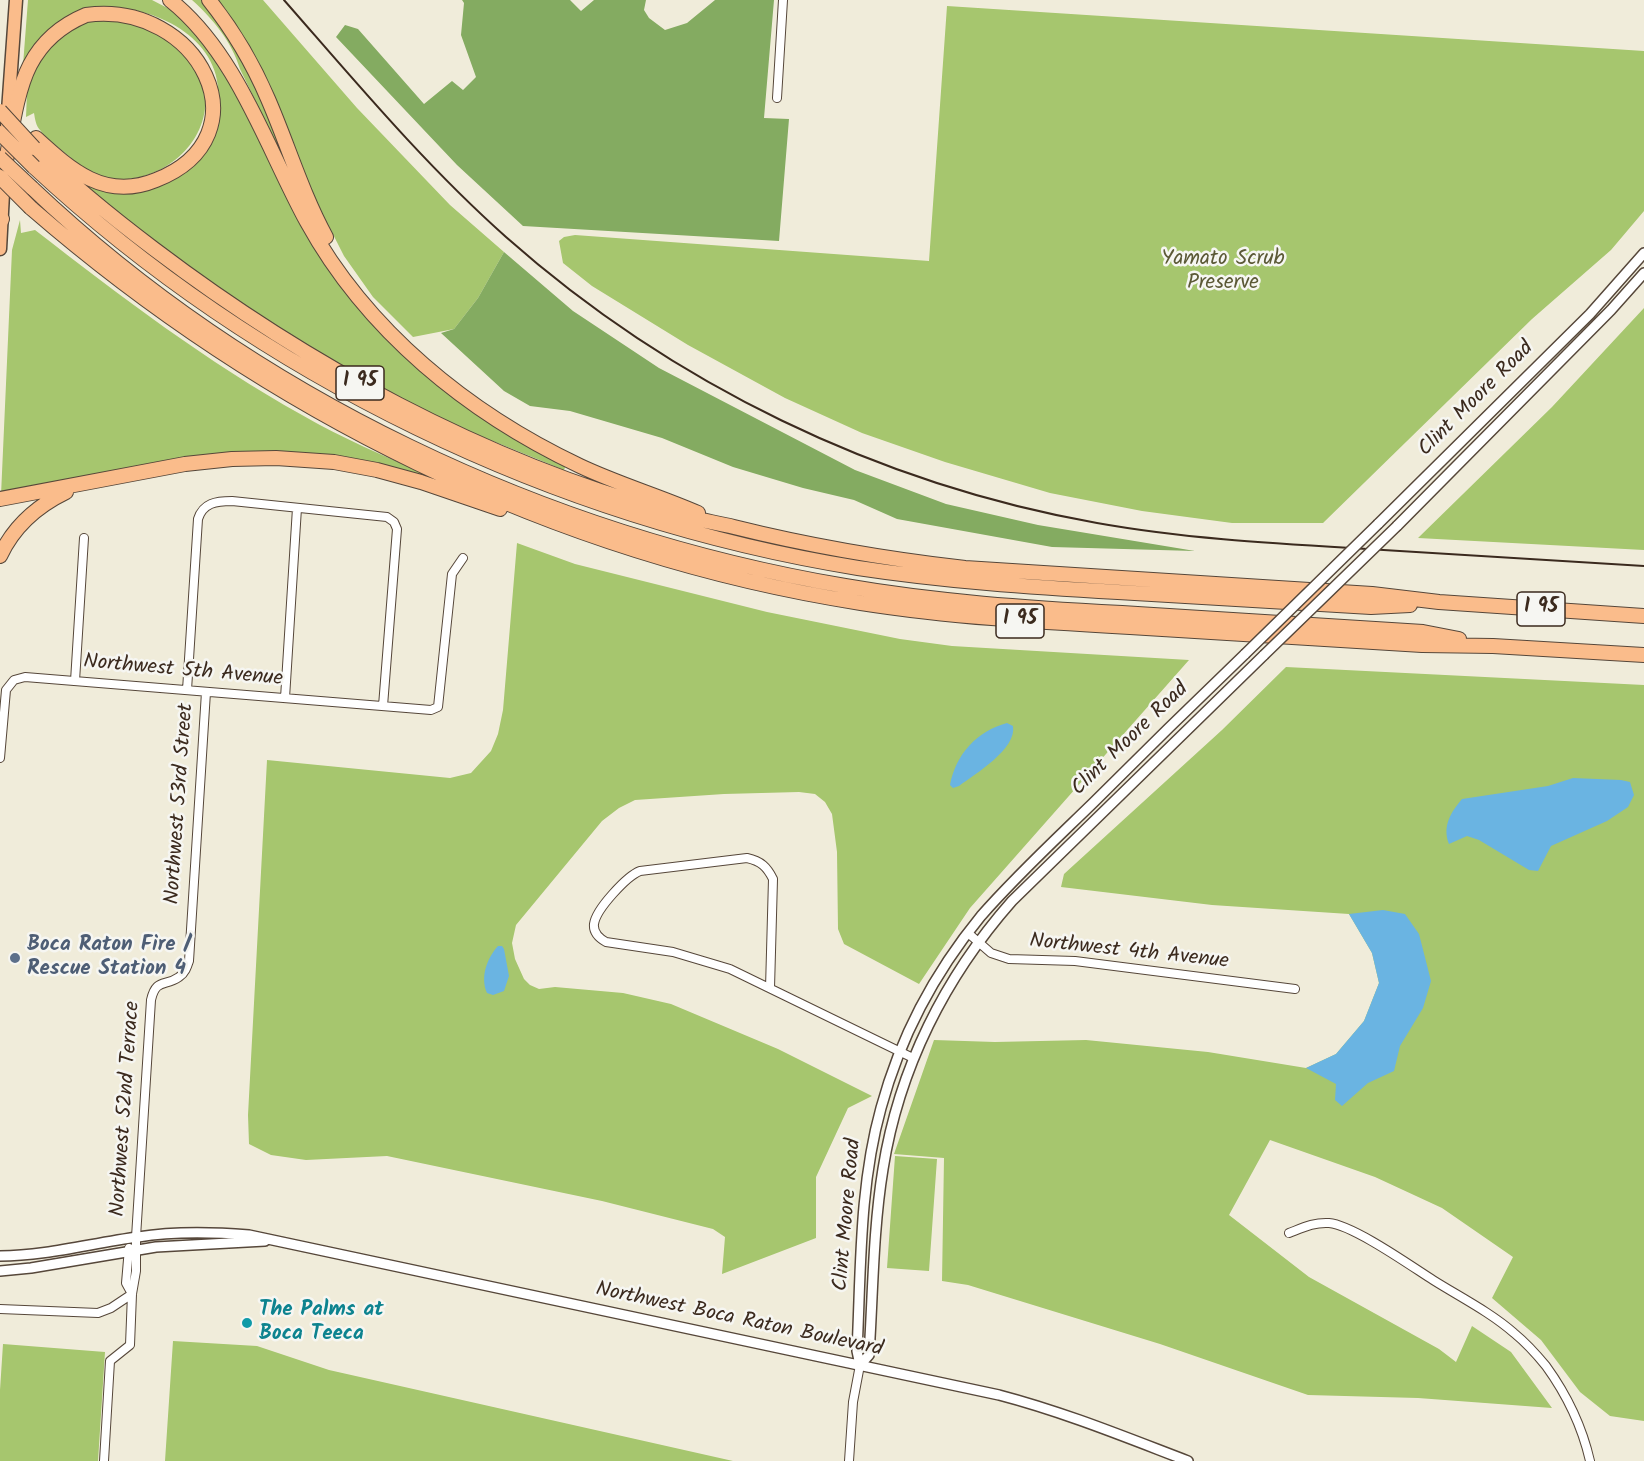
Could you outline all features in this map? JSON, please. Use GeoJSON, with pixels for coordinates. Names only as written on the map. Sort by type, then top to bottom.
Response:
{"type":"FeatureCollection","features":[{"type":"Feature","properties":{"kind":"highway"},"geometry":{"type":"LineString","coordinates":[[170,0],[206,34],[225,62],[309,226],[357,296],[394,337],[446,384],[530,440],[600,475],[733,527]]}},
{"type":"Feature","properties":{"kind":"highway"},"geometry":{"type":"LineString","coordinates":[[209,0],[236,37],[257,75],[306,198],[328,241],[344,268],[376,309],[394,337]]}},
{"type":"Feature","properties":{"kind":"highway"},"geometry":{"type":"LineString","coordinates":[[0,110],[35,143],[69,168],[96,182],[129,186],[147,183],[165,176],[192,155],[203,139],[212,107],[212,90],[204,57],[180,27],[168,19],[135,8],[112,8],[92,12],[76,19],[47,42],[30,66],[22,87],[2,167],[32,188],[147,286],[216,335],[287,380],[387,435],[464,471],[552,507],[624,532],[714,558],[844,586],[929,598],[1013,606],[1423,632],[1493,646]]}},
{"type":"Feature","properties":{"kind":"highway"},"geometry":{"type":"LineString","coordinates":[[0,133],[34,167],[101,225],[168,278],[237,326],[306,368],[373,405],[458,447],[536,479],[643,517],[705,535],[797,556],[863,569],[947,580],[1371,607],[1438,603]]}},
{"type":"Feature","properties":{"kind":"highway","name":"I 95"},"geometry":{"type":"LineString","coordinates":[[35,143],[106,211],[179,268],[266,327],[362,384],[436,423],[540,468],[669,513],[819,547],[965,568],[1372,594],[1438,603],[1644,616]]}},
{"type":"Feature","properties":{"kind":"highway","name":"I 95"},"geometry":{"type":"LineString","coordinates":[[2,167],[31,208],[144,299],[253,374],[376,443],[453,479],[557,524],[638,551],[738,578],[822,596],[916,611],[1004,620],[1398,644],[1493,646],[1644,655]]}},
{"type":"Feature","properties":{"kind":"highway"},"geometry":{"type":"LineString","coordinates":[[0,187],[31,208]]}},
{"type":"Feature","properties":{"kind":"highway"},"geometry":{"type":"LineString","coordinates":[[0,499],[216,460],[276,458],[318,460],[362,466],[557,524]]}},
{"type":"Feature","properties":{"kind":"highway"},"geometry":{"type":"LineString","coordinates":[[0,556],[16,530],[36,510],[59,496],[89,484]]}},
{"type":"Feature","properties":{"kind":"main road"},"geometry":{"type":"LineString","coordinates":[[0,249],[2,167],[16,0]]}},
{"type":"Feature","properties":{"kind":"street"},"geometry":{"type":"LineString","coordinates":[[777,98],[783,0]]}},
{"type":"Feature","properties":{"kind":"street","name":"Clint Moore Road"},"geometry":{"type":"LineString","coordinates":[[849,1461],[853,1402],[860,1365],[857,1351],[864,1197],[873,1137],[886,1088],[900,1051],[926,996],[968,933],[1029,865],[1590,314],[1644,253]]}},
{"type":"Feature","properties":{"kind":"street","name":"Clint Moore Road"},"geometry":{"type":"LineString","coordinates":[[860,1365],[869,1355],[879,1200],[895,1111],[913,1058],[941,999],[978,942],[1028,885],[1396,526],[1611,310],[1644,273]]}},
{"type":"Feature","properties":{"kind":"street","name":"Northwest 53rd Street"},"geometry":{"type":"LineString","coordinates":[[187,690],[198,519],[202,510],[207,504],[232,501],[297,508]]}},
{"type":"Feature","properties":{"kind":"street"},"geometry":{"type":"LineString","coordinates":[[285,698],[297,508],[387,517],[397,529],[383,706]]}},
{"type":"Feature","properties":{"kind":"street"},"geometry":{"type":"LineString","coordinates":[[75,681],[84,538]]}},
{"type":"Feature","properties":{"kind":"street","name":"Northwest 5th Avenue"},"geometry":{"type":"LineString","coordinates":[[0,758],[4,698],[9,684],[25,677],[431,710],[438,707],[452,574],[463,558]]}},
{"type":"Feature","properties":{"kind":"street","name":"Northwest 53rd Street"},"geometry":{"type":"LineString","coordinates":[[170,981],[178,978],[185,971],[189,961],[206,692]]}},
{"type":"Feature","properties":{"kind":"street"},"geometry":{"type":"LineString","coordinates":[[770,988],[772,879],[768,869],[754,860],[747,858],[640,870],[626,879],[594,922],[599,938],[606,942],[683,954],[730,969],[913,1058]]}},
{"type":"Feature","properties":{"kind":"street","name":"Northwest 4th Avenue"},"geometry":{"type":"LineString","coordinates":[[968,933],[991,953],[1009,959],[1075,961],[1295,989]]}},
{"type":"Feature","properties":{"kind":"street","name":"Northwest 52nd Terrace"},"geometry":{"type":"LineString","coordinates":[[136,1237],[152,1000],[158,985],[170,981]]}},
{"type":"Feature","properties":{"kind":"street"},"geometry":{"type":"LineString","coordinates":[[1289,1233],[1310,1225],[1331,1223],[1385,1250],[1482,1310],[1514,1333],[1545,1365],[1569,1402],[1585,1437],[1590,1461]]}},
{"type":"Feature","properties":{"kind":"street","name":"Northwest Boca Raton Boulevard"},"geometry":{"type":"LineString","coordinates":[[0,1256],[58,1250],[136,1237],[205,1232],[249,1235],[860,1365],[1036,1405],[1113,1431],[1188,1461]]}},
{"type":"Feature","properties":{"kind":"street"},"geometry":{"type":"LineString","coordinates":[[104,1461],[110,1361],[130,1345],[132,1294],[126,1282],[136,1237]]}},
{"type":"Feature","properties":{"kind":"street","name":"Northwest Boca Raton Boulevard"},"geometry":{"type":"LineString","coordinates":[[0,1271],[132,1251],[197,1244],[275,1240]]}},
{"type":"Feature","properties":{"kind":"street"},"geometry":{"type":"LineString","coordinates":[[861,1257],[875,1258]]}},
{"type":"Feature","properties":{"kind":"street"},"geometry":{"type":"LineString","coordinates":[[0,1309],[98,1313],[111,1308],[132,1294]]}},
{"type":"Feature","properties":{"kind":"green space"},"geometry":{"type":"Polygon","coordinates":[[[28,0],[152,0],[177,13],[197,31],[233,87],[281,186],[391,342],[446,391],[504,432],[566,465],[564,470],[419,408],[320,355],[211,285],[85,188],[88,183],[104,189],[188,167],[217,106],[217,77],[209,58],[195,41],[178,27],[134,10],[111,7],[89,8],[23,65],[28,0]]]}},
{"type":"Feature","properties":{"kind":"green space"},"geometry":{"type":"Polygon","coordinates":[[[192,0],[202,0],[238,52],[259,90],[291,174],[227,40],[192,0]]]}},
{"type":"Feature","properties":{"kind":"green space"},"geometry":{"type":"Polygon","coordinates":[[[217,0],[263,0],[357,108],[450,205],[504,252],[478,298],[454,329],[413,337],[373,297],[344,256],[309,187],[279,108],[264,76],[217,0]]]}},
{"type":"Feature","properties":{"kind":"green space"},"geometry":{"type":"Polygon","coordinates":[[[462,0],[570,0],[581,11],[594,0],[646,0],[644,10],[649,18],[665,30],[687,23],[715,0],[774,0],[764,118],[789,119],[779,241],[523,226],[457,165],[336,37],[345,25],[358,29],[424,104],[452,81],[463,90],[476,77],[461,35],[464,3],[462,0]]]}},
{"type":"Feature","properties":{"kind":"green space","name":"Yamato Scrub Preserve"},"geometry":{"type":"Polygon","coordinates":[[[947,6],[1644,51],[1644,211],[1611,250],[1532,319],[1323,523],[1232,523],[1142,511],[1050,493],[945,462],[862,433],[785,398],[688,345],[592,286],[563,263],[559,241],[564,237],[575,235],[929,261],[947,6]]]}},
{"type":"Feature","properties":{"kind":"green space"},"geometry":{"type":"Polygon","coordinates":[[[134,13],[167,24],[187,40],[192,47],[204,84],[205,112],[199,131],[188,148],[174,161],[137,178],[117,179],[97,176],[86,171],[43,134],[34,113],[26,117],[30,75],[50,46],[74,27],[92,18],[134,13]]]}},
{"type":"Feature","properties":{"kind":"green space"},"geometry":{"type":"Polygon","coordinates":[[[20,220],[21,233],[35,230],[132,304],[232,373],[332,431],[426,474],[424,478],[281,455],[1,495],[12,250],[20,220]]]}},
{"type":"Feature","properties":{"kind":"green space"},"geometry":{"type":"Polygon","coordinates":[[[504,252],[573,311],[659,368],[855,470],[946,504],[1038,525],[1195,551],[1052,547],[897,519],[854,500],[803,488],[733,467],[662,438],[570,411],[530,406],[504,391],[441,333],[454,329],[478,298],[504,252]]]}},
{"type":"Feature","properties":{"kind":"green space"},"geometry":{"type":"Polygon","coordinates":[[[1644,308],[1644,550],[1418,538],[1552,407],[1644,308]]]}},
{"type":"Feature","properties":{"kind":"green space"},"geometry":{"type":"Polygon","coordinates":[[[517,543],[575,564],[767,612],[900,639],[952,646],[1189,660],[970,908],[919,984],[844,944],[838,929],[837,852],[832,814],[825,802],[815,794],[799,792],[724,794],[635,800],[619,808],[602,821],[516,925],[512,943],[515,959],[524,979],[530,985],[539,989],[555,987],[623,993],[671,1004],[778,1049],[872,1096],[848,1108],[816,1177],[816,1238],[722,1274],[725,1237],[713,1229],[602,1201],[387,1156],[306,1160],[271,1155],[249,1144],[248,1115],[267,760],[450,778],[471,773],[491,751],[498,734],[503,710],[517,543]]]}},
{"type":"Feature","properties":{"kind":"green space"},"geometry":{"type":"Polygon","coordinates":[[[1286,667],[1644,685],[1644,1421],[1610,1416],[1580,1392],[1541,1340],[1492,1298],[1513,1257],[1442,1208],[1375,1177],[1270,1140],[1229,1215],[1309,1277],[1439,1349],[1456,1362],[1472,1326],[1511,1352],[1552,1408],[1418,1398],[1308,1395],[1160,1344],[968,1285],[942,1281],[944,1158],[894,1154],[934,1040],[995,1042],[1086,1040],[1208,1052],[1306,1068],[1336,1054],[1364,1021],[1379,983],[1372,953],[1349,914],[1212,905],[1061,887],[1064,874],[1222,730],[1286,667]]]}},
{"type":"Feature","properties":{"kind":"green space"},"geometry":{"type":"Polygon","coordinates":[[[895,1156],[937,1159],[929,1271],[887,1268],[895,1156]]]}},
{"type":"Feature","properties":{"kind":"green space"},"geometry":{"type":"Polygon","coordinates":[[[173,1341],[257,1346],[329,1370],[733,1461],[165,1461],[173,1341]]]}},
{"type":"Feature","properties":{"kind":"green space"},"geometry":{"type":"Polygon","coordinates":[[[3,1344],[105,1352],[98,1461],[0,1461],[0,1390],[3,1344]]]}},
{"type":"Feature","properties":{"kind":"water"},"geometry":{"type":"Polygon","coordinates":[[[1007,723],[1013,726],[1012,735],[1002,752],[975,775],[953,788],[950,785],[957,763],[970,745],[986,732],[1007,723]]]}},
{"type":"Feature","properties":{"kind":"water"},"geometry":{"type":"Polygon","coordinates":[[[1573,778],[1630,782],[1634,795],[1628,807],[1607,821],[1551,846],[1538,871],[1529,870],[1479,840],[1467,836],[1449,844],[1447,825],[1454,809],[1462,799],[1548,786],[1573,778]]]}},
{"type":"Feature","properties":{"kind":"water"},"geometry":{"type":"Polygon","coordinates":[[[1383,910],[1405,914],[1419,934],[1431,981],[1423,1008],[1400,1046],[1394,1071],[1368,1083],[1342,1106],[1335,1100],[1336,1084],[1306,1068],[1336,1054],[1364,1021],[1379,983],[1372,953],[1349,914],[1383,910]]]}},
{"type":"Feature","properties":{"kind":"water"},"geometry":{"type":"Polygon","coordinates":[[[498,946],[504,949],[509,976],[504,991],[493,995],[487,993],[484,981],[488,962],[498,946]]]}},
{"type":"Feature","properties":{"kind":"railway"},"geometry":{"type":"LineString","coordinates":[[284,0],[391,122],[447,181],[506,237],[570,290],[638,338],[708,382],[782,420],[858,454],[936,483],[1016,506],[1129,528],[1255,542],[1644,566]]}},
{"type":"Feature","properties":{"kind":"place","name":"Boca Raton Fire / Rescue Station 4"},"geometry":{"type":"Point","coordinates":[15,958]}},
{"type":"Feature","properties":{"kind":"place","name":"The Palms at Boca Teeca"},"geometry":{"type":"Point","coordinates":[247,1323]}}]}
